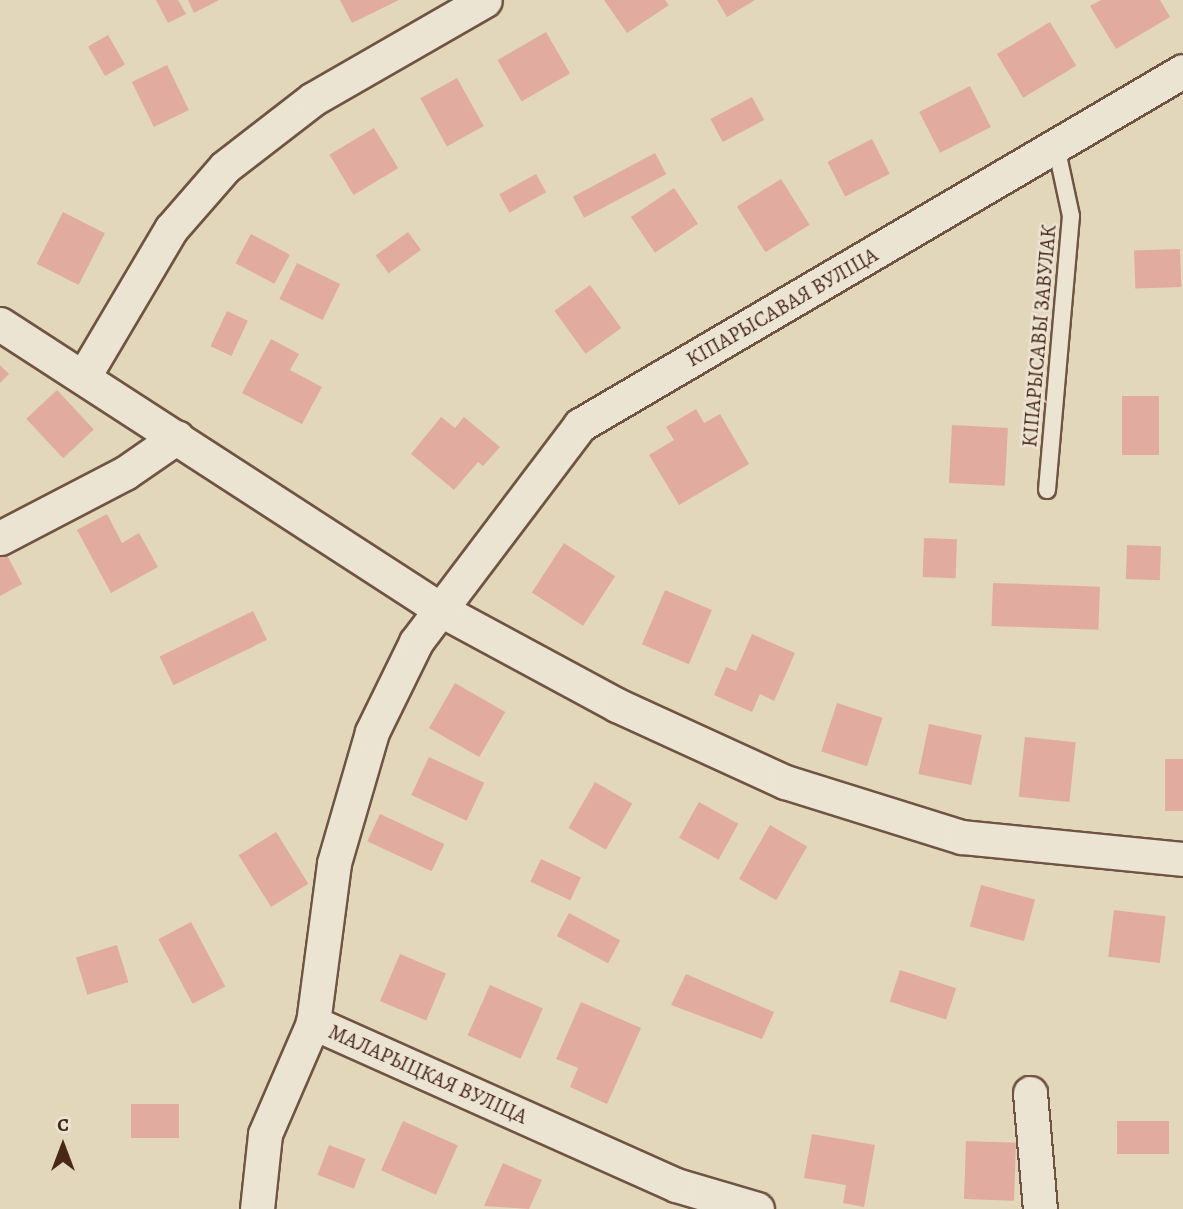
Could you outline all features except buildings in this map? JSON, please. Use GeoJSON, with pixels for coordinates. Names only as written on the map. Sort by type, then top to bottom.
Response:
{"type":"FeatureCollection","features":[{"type":"Feature","properties":{"kind":"street"},"geometry":{"type":"LineString","coordinates":[[84,376],[171,229],[225,167],[313,99],[485,0]]}},
{"type":"Feature","properties":{"kind":"street","name":"КІПАРЫСАВАЯ ВУЛІЦА"},"geometry":{"type":"LineString","coordinates":[[443,611],[580,425],[1183,71]]}},
{"type":"Feature","properties":{"kind":"street"},"geometry":{"type":"LineString","coordinates":[[0,324],[443,611],[617,705],[785,782],[962,837],[1183,859]]}},
{"type":"Feature","properties":{"kind":"street"},"geometry":{"type":"LineString","coordinates":[[0,538],[125,473],[177,437]]}},
{"type":"Feature","properties":{"kind":"street","name":"МАЛАРЫЦКАЯ ВУЛІЦА"},"geometry":{"type":"LineString","coordinates":[[443,611],[416,642],[372,732],[334,863],[313,1023],[676,1185],[757,1209]]}},
{"type":"Feature","properties":{"kind":"street"},"geometry":{"type":"LineString","coordinates":[[257,1209],[265,1134],[313,1023]]}},
{"type":"Feature","properties":{"kind":"street"},"geometry":{"type":"LineString","coordinates":[[1030,1093],[1040,1209]]}},
{"type":"Feature","properties":{"kind":"lane","name":"КІПАРЫСАВЫ ЗАВУЛАК"},"geometry":{"type":"LineString","coordinates":[[1047,489],[1071,216],[1056,146]]}}]}
